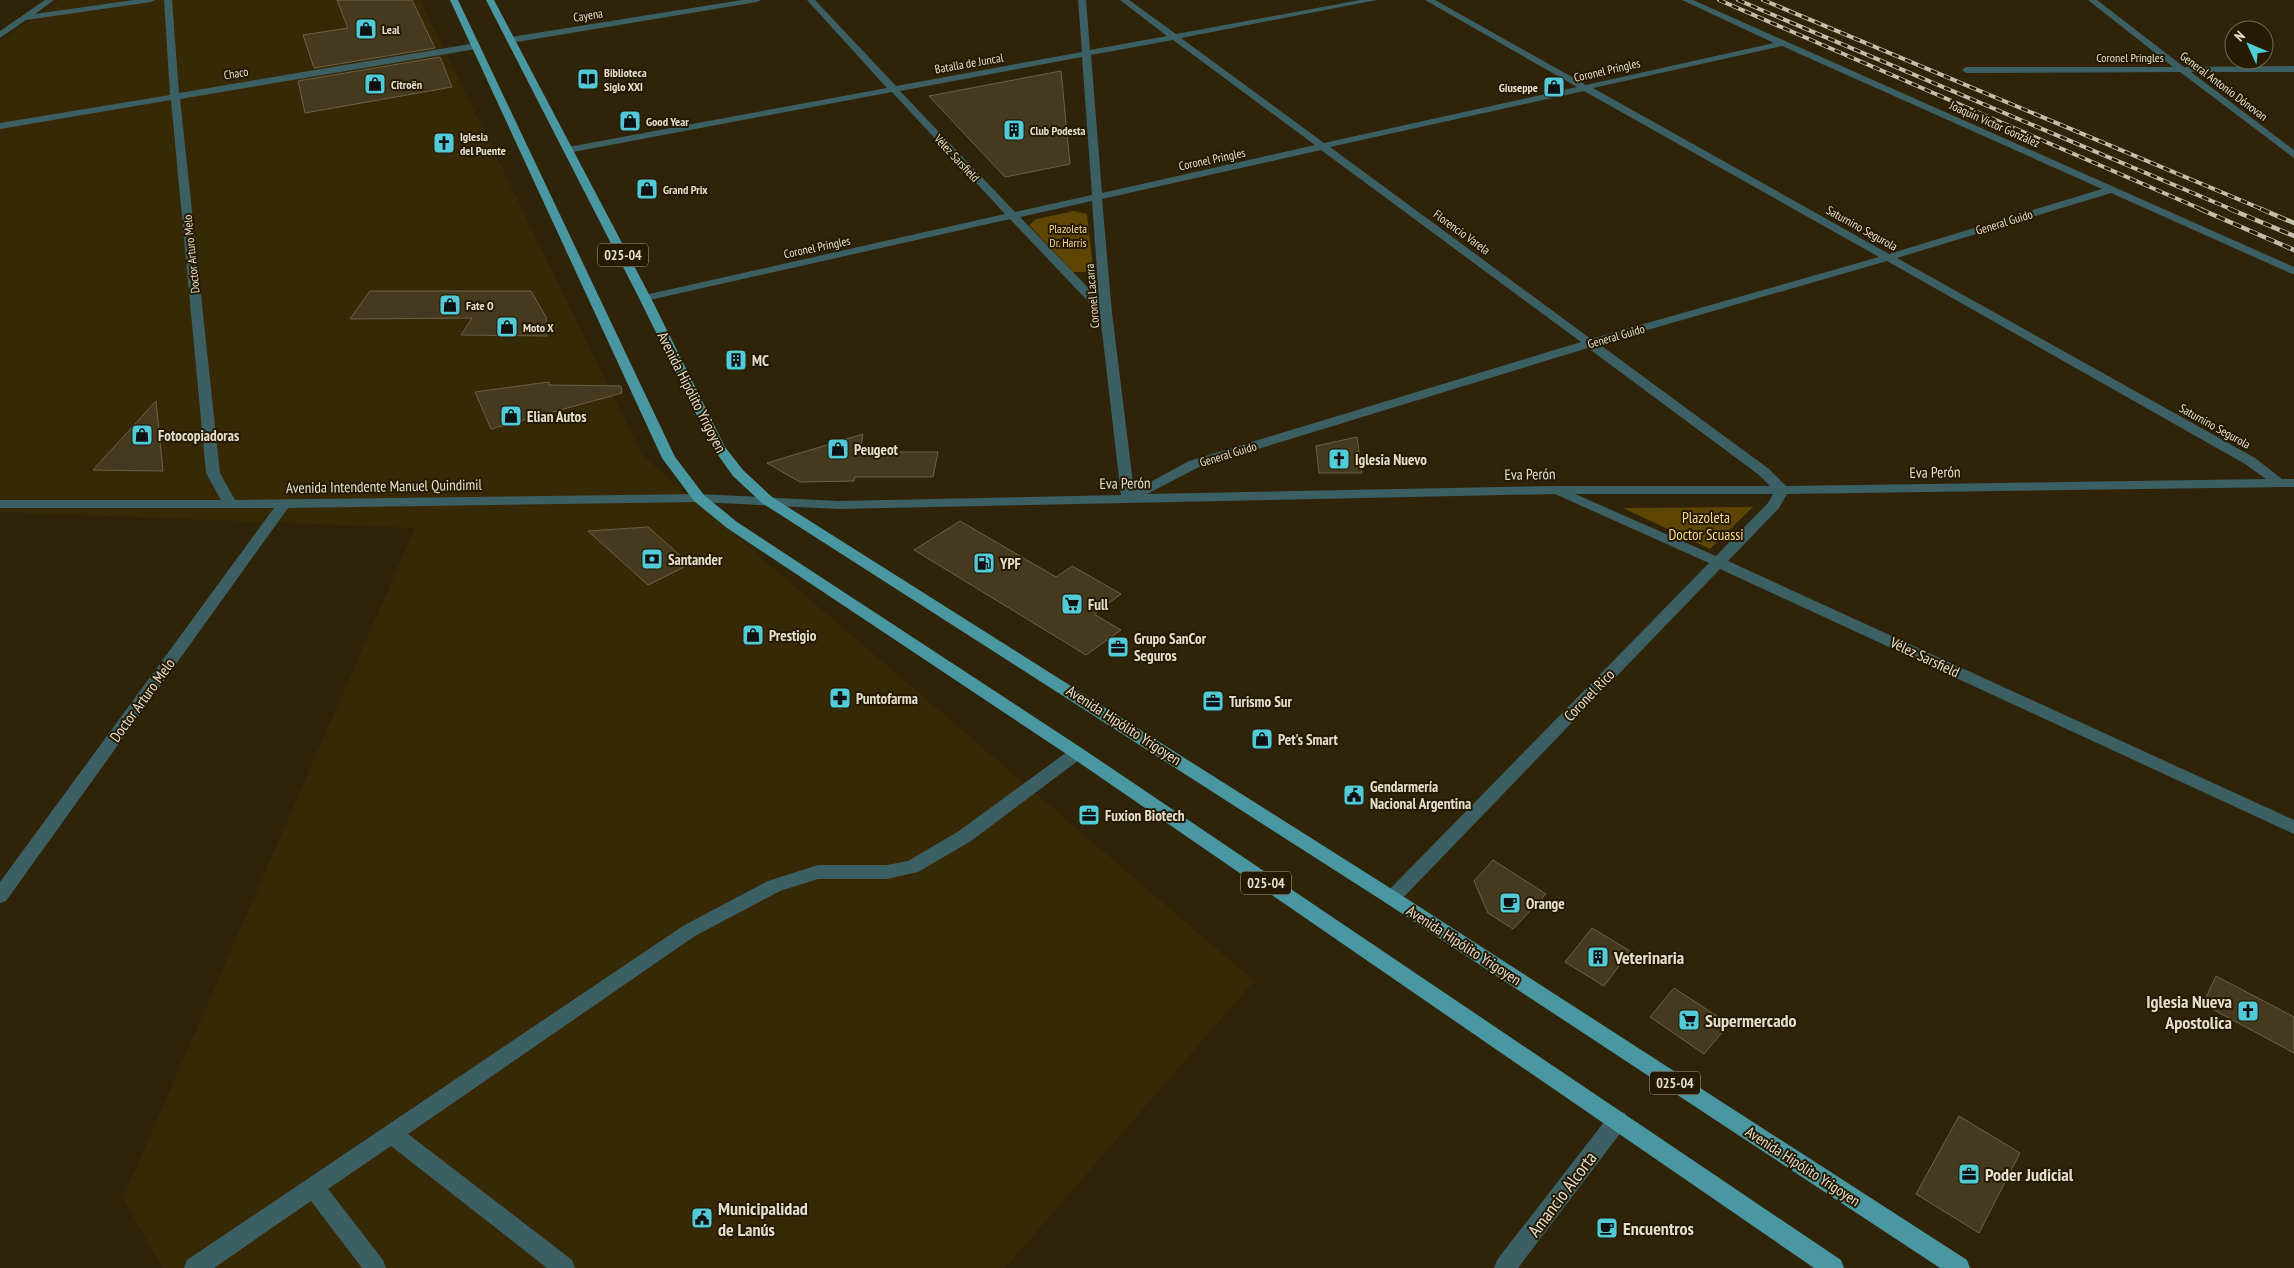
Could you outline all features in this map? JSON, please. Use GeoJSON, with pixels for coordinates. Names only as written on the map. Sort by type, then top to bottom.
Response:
{"type":"FeatureCollection","features":[{"type":"Feature","properties":{"kind":"main road","name":"025-04"},"geometry":{"type":"LineString","coordinates":[[454,0],[669,458],[699,498],[732,525],[1077,753],[1833,1268]]}},
{"type":"Feature","properties":{"kind":"main road","name":"Avenida Hipólito Yrigoyen"},"geometry":{"type":"LineString","coordinates":[[490,0],[645,298],[719,448],[738,473],[768,500],[1392,898],[1959,1268]]}},
{"type":"Feature","properties":{"kind":"street"},"geometry":{"type":"LineString","coordinates":[[0,35],[50,0]]}},
{"type":"Feature","properties":{"kind":"street"},"geometry":{"type":"LineString","coordinates":[[26,18],[151,0]]}},
{"type":"Feature","properties":{"kind":"street","name":"Doctor Arturo Melo"},"geometry":{"type":"LineString","coordinates":[[168,0],[175,96],[213,473],[230,503]]}},
{"type":"Feature","properties":{"kind":"street","name":"Cayena"},"geometry":{"type":"LineString","coordinates":[[512,40],[757,0]]}},
{"type":"Feature","properties":{"kind":"street","name":"Vélez Sarsfield"},"geometry":{"type":"LineString","coordinates":[[811,0],[1013,217],[1106,312]]}},
{"type":"Feature","properties":{"kind":"street","name":"Coronel Lacarra"},"geometry":{"type":"LineString","coordinates":[[1082,0],[1106,312],[1128,499]]}},
{"type":"Feature","properties":{"kind":"street","name":"Florencio Varela"},"geometry":{"type":"LineString","coordinates":[[1124,0],[1591,343],[1764,472],[1782,490]]}},
{"type":"Feature","properties":{"kind":"street","name":"Batalla de Juncal"},"geometry":{"type":"LineString","coordinates":[[568,150],[1373,0]]}},
{"type":"Feature","properties":{"kind":"street","name":"Saturnino Segurola"},"geometry":{"type":"LineString","coordinates":[[1429,0],[2250,460],[2279,483]]}},
{"type":"Feature","properties":{"kind":"street","name":"Joaquín Víctor González"},"geometry":{"type":"LineString","coordinates":[[1686,0],[2294,271]]}},
{"type":"Feature","properties":{"kind":"street","name":"General Antonio Dónovan"},"geometry":{"type":"LineString","coordinates":[[2092,0],[2294,155]]}},
{"type":"Feature","properties":{"kind":"street","name":"Coronel Pringles"},"geometry":{"type":"LineString","coordinates":[[645,298],[1323,148],[1784,43]]}},
{"type":"Feature","properties":{"kind":"street","name":"Chaco"},"geometry":{"type":"LineString","coordinates":[[0,126],[476,46]]}},
{"type":"Feature","properties":{"kind":"street","name":"Coronel Pringles"},"geometry":{"type":"LineString","coordinates":[[1966,70],[2294,68]]}},
{"type":"Feature","properties":{"kind":"street","name":"General Guido"},"geometry":{"type":"LineString","coordinates":[[1128,499],[1162,479],[1194,464],[1591,343],[1887,258],[2110,190]]}},
{"type":"Feature","properties":{"kind":"street","name":"Eva Perón"},"geometry":{"type":"LineString","coordinates":[[768,500],[838,505],[1555,490],[1782,490],[2294,483]]}},
{"type":"Feature","properties":{"kind":"street","name":"Vélez Sarsfield"},"geometry":{"type":"LineString","coordinates":[[1555,490],[1718,562],[2294,827]]}},
{"type":"Feature","properties":{"kind":"street","name":"Coronel Rico"},"geometry":{"type":"LineString","coordinates":[[1392,898],[1774,505],[1782,490]]}},
{"type":"Feature","properties":{"kind":"street","name":"Avenida Intendente Manuel Quindimil"},"geometry":{"type":"LineString","coordinates":[[0,504],[284,504],[699,498],[768,500]]}},
{"type":"Feature","properties":{"kind":"street","name":"Doctor Arturo Melo"},"geometry":{"type":"LineString","coordinates":[[0,896],[284,504]]}},
{"type":"Feature","properties":{"kind":"street"},"geometry":{"type":"LineString","coordinates":[[195,1268],[312,1186],[689,931],[774,886],[818,872],[887,872],[912,867],[965,836],[1077,753]]}},
{"type":"Feature","properties":{"kind":"street","name":"Amancio Alcorta"},"geometry":{"type":"LineString","coordinates":[[1505,1268],[1618,1120]]}},
{"type":"Feature","properties":{"kind":"street"},"geometry":{"type":"LineString","coordinates":[[390,1133],[564,1268]]}},
{"type":"Feature","properties":{"kind":"street"},"geometry":{"type":"LineString","coordinates":[[312,1186],[375,1268]]}},
{"type":"Feature","properties":{"kind":"shaded area"},"geometry":{"type":"Polygon","coordinates":[[[60,0],[420,0],[642,455],[1254,981],[1005,1268],[162,1268],[123,1198],[415,528],[0,512],[0,41],[60,0]]]}},
{"type":"Feature","properties":{"kind":"green space","name":"Plazoleta Dr. Harris"},"geometry":{"type":"Polygon","coordinates":[[[1074,211],[1087,214],[1093,268],[1085,272],[1073,272],[1029,225],[1036,219],[1074,211]]]}},
{"type":"Feature","properties":{"kind":"green space","name":"Plazoleta Doctor Scuassi"},"geometry":{"type":"Polygon","coordinates":[[[1753,507],[1710,549],[1623,508],[1753,507]]]}},
{"type":"Feature","properties":{"kind":"building"},"geometry":{"type":"Polygon","coordinates":[[[337,0],[412,0],[435,48],[314,68],[303,35],[348,28],[337,0]]]}},
{"type":"Feature","properties":{"kind":"building","name":"Citroën"},"geometry":{"type":"Polygon","coordinates":[[[440,57],[452,87],[305,113],[298,81],[440,57]]]}},
{"type":"Feature","properties":{"kind":"building","name":"Club Podesta"},"geometry":{"type":"Polygon","coordinates":[[[1061,71],[1070,164],[1005,177],[929,96],[1061,71]]]}},
{"type":"Feature","properties":{"kind":"building","name":"Fate O"},"geometry":{"type":"Polygon","coordinates":[[[370,291],[531,291],[546,317],[547,336],[461,335],[472,318],[350,319],[370,291]]]}},
{"type":"Feature","properties":{"kind":"building","name":"Elian Autos"},"geometry":{"type":"Polygon","coordinates":[[[549,382],[549,385],[621,386],[622,393],[491,429],[475,392],[549,382]]]}},
{"type":"Feature","properties":{"kind":"building","name":"Fotocopiadoras"},"geometry":{"type":"Polygon","coordinates":[[[156,401],[163,471],[93,470],[156,401]]]}},
{"type":"Feature","properties":{"kind":"building"},"geometry":{"type":"Polygon","coordinates":[[[863,434],[860,452],[938,452],[933,477],[855,477],[854,481],[800,482],[767,463],[863,434]]]}},
{"type":"Feature","properties":{"kind":"building","name":"Iglesia Nuevo"},"geometry":{"type":"Polygon","coordinates":[[[1357,437],[1362,473],[1319,473],[1316,446],[1357,437]]]}},
{"type":"Feature","properties":{"kind":"building"},"geometry":{"type":"Polygon","coordinates":[[[960,521],[1056,577],[1072,566],[1121,594],[1094,614],[1121,630],[1086,655],[914,550],[960,521]]]}},
{"type":"Feature","properties":{"kind":"building","name":"Santander"},"geometry":{"type":"Polygon","coordinates":[[[648,527],[690,564],[648,585],[588,531],[648,527]]]}},
{"type":"Feature","properties":{"kind":"building","name":"Orange"},"geometry":{"type":"Polygon","coordinates":[[[1493,860],[1546,894],[1513,929],[1488,913],[1474,881],[1493,860]]]}},
{"type":"Feature","properties":{"kind":"building","name":"Veterinaria"},"geometry":{"type":"Polygon","coordinates":[[[1592,928],[1630,951],[1604,986],[1565,962],[1592,928]]]}},
{"type":"Feature","properties":{"kind":"building","name":"Iglesia Nueva Apostolica"},"geometry":{"type":"Polygon","coordinates":[[[2216,976],[2294,1017],[2294,1053],[2203,1004],[2216,976]]]}},
{"type":"Feature","properties":{"kind":"building","name":"Supermercado"},"geometry":{"type":"Polygon","coordinates":[[[1674,988],[1729,1024],[1704,1054],[1650,1017],[1674,988]]]}},
{"type":"Feature","properties":{"kind":"building","name":"Poder Judicial"},"geometry":{"type":"Polygon","coordinates":[[[1959,1116],[2020,1153],[1979,1233],[1916,1194],[1959,1116]]]}},
{"type":"Feature","properties":{"kind":"railway"},"geometry":{"type":"LineString","coordinates":[[1719,0],[2203,210]]}},
{"type":"Feature","properties":{"kind":"railway"},"geometry":{"type":"LineString","coordinates":[[1738,0],[2233,210]]}},
{"type":"Feature","properties":{"kind":"railway"},"geometry":{"type":"LineString","coordinates":[[1763,0],[2264,210]]}},
{"type":"Feature","properties":{"kind":"railway"},"geometry":{"type":"LineString","coordinates":[[2200,209],[2294,250]]}},
{"type":"Feature","properties":{"kind":"railway"},"geometry":{"type":"LineString","coordinates":[[2230,209],[2294,236]]}},
{"type":"Feature","properties":{"kind":"railway"},"geometry":{"type":"LineString","coordinates":[[2261,209],[2294,223]]}},
{"type":"Feature","properties":{"kind":"place","name":"Leal"},"geometry":{"type":"Point","coordinates":[366,29]}},
{"type":"Feature","properties":{"kind":"place","name":"Biblioteca Siglo XXI"},"geometry":{"type":"Point","coordinates":[588,79]}},
{"type":"Feature","properties":{"kind":"place","name":"Citroën"},"geometry":{"type":"Point","coordinates":[375,84]}},
{"type":"Feature","properties":{"kind":"place","name":"Giuseppe"},"geometry":{"type":"Point","coordinates":[1554,87]}},
{"type":"Feature","properties":{"kind":"place","name":"Good Year"},"geometry":{"type":"Point","coordinates":[630,121]}},
{"type":"Feature","properties":{"kind":"place","name":"Club Podesta"},"geometry":{"type":"Point","coordinates":[1014,130]}},
{"type":"Feature","properties":{"kind":"place","name":"Iglesia del Puente"},"geometry":{"type":"Point","coordinates":[444,143]}},
{"type":"Feature","properties":{"kind":"place","name":"Grand Prix"},"geometry":{"type":"Point","coordinates":[647,189]}},
{"type":"Feature","properties":{"kind":"place","name":"Fate O"},"geometry":{"type":"Point","coordinates":[450,305]}},
{"type":"Feature","properties":{"kind":"place","name":"Moto X"},"geometry":{"type":"Point","coordinates":[507,327]}},
{"type":"Feature","properties":{"kind":"place","name":"MC"},"geometry":{"type":"Point","coordinates":[736,360]}},
{"type":"Feature","properties":{"kind":"place","name":"Elian Autos"},"geometry":{"type":"Point","coordinates":[511,416]}},
{"type":"Feature","properties":{"kind":"place","name":"Fotocopiadoras"},"geometry":{"type":"Point","coordinates":[142,435]}},
{"type":"Feature","properties":{"kind":"place","name":"Peugeot"},"geometry":{"type":"Point","coordinates":[838,449]}},
{"type":"Feature","properties":{"kind":"place","name":"Iglesia Nuevo"},"geometry":{"type":"Point","coordinates":[1339,459]}},
{"type":"Feature","properties":{"kind":"place","name":"Santander"},"geometry":{"type":"Point","coordinates":[652,559]}},
{"type":"Feature","properties":{"kind":"place","name":"YPF"},"geometry":{"type":"Point","coordinates":[984,563]}},
{"type":"Feature","properties":{"kind":"place","name":"Full"},"geometry":{"type":"Point","coordinates":[1072,604]}},
{"type":"Feature","properties":{"kind":"place","name":"Prestigio"},"geometry":{"type":"Point","coordinates":[753,635]}},
{"type":"Feature","properties":{"kind":"place","name":"Grupo SanCor Seguros"},"geometry":{"type":"Point","coordinates":[1118,647]}},
{"type":"Feature","properties":{"kind":"place","name":"Puntofarma"},"geometry":{"type":"Point","coordinates":[840,698]}},
{"type":"Feature","properties":{"kind":"place","name":"Turismo Sur"},"geometry":{"type":"Point","coordinates":[1213,701]}},
{"type":"Feature","properties":{"kind":"place","name":"Pet's Smart"},"geometry":{"type":"Point","coordinates":[1262,739]}},
{"type":"Feature","properties":{"kind":"place","name":"Gendarmería Nacional Argentina"},"geometry":{"type":"Point","coordinates":[1354,795]}},
{"type":"Feature","properties":{"kind":"place","name":"Fuxion Biotech"},"geometry":{"type":"Point","coordinates":[1089,815]}},
{"type":"Feature","properties":{"kind":"place","name":"Orange"},"geometry":{"type":"Point","coordinates":[1510,903]}},
{"type":"Feature","properties":{"kind":"place","name":"Veterinaria"},"geometry":{"type":"Point","coordinates":[1598,957]}},
{"type":"Feature","properties":{"kind":"place","name":"Iglesia Nueva Apostolica"},"geometry":{"type":"Point","coordinates":[2248,1011]}},
{"type":"Feature","properties":{"kind":"place","name":"Supermercado"},"geometry":{"type":"Point","coordinates":[1689,1020]}},
{"type":"Feature","properties":{"kind":"place","name":"Poder Judicial"},"geometry":{"type":"Point","coordinates":[1969,1174]}},
{"type":"Feature","properties":{"kind":"place","name":"Municipalidad de Lanús"},"geometry":{"type":"Point","coordinates":[702,1218]}},
{"type":"Feature","properties":{"kind":"place","name":"Encuentros"},"geometry":{"type":"Point","coordinates":[1607,1228]}}]}
